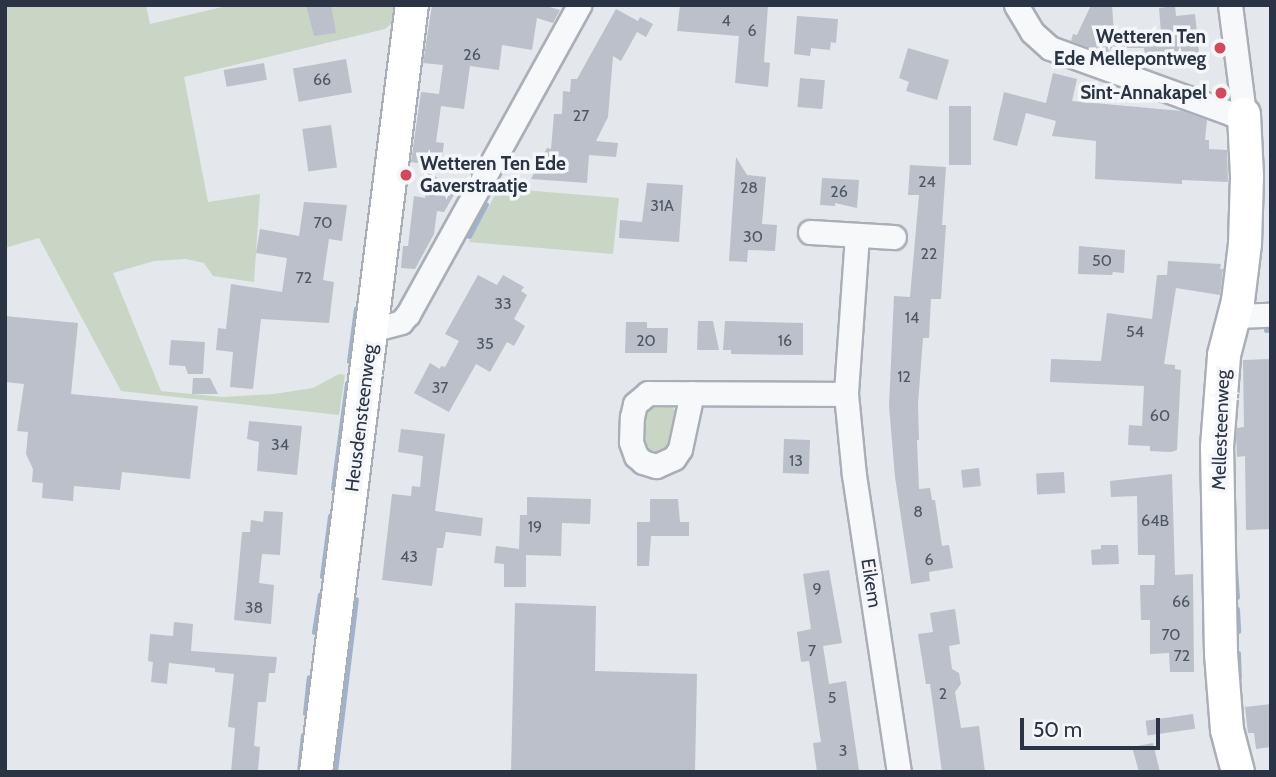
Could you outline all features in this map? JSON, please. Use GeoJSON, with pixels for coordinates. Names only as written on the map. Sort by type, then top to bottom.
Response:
{"type":"FeatureCollection","features":[{"type":"Feature","properties":{"kind":"street"},"geometry":{"type":"LineString","coordinates":[[372,331],[412,5]]}},
{"type":"Feature","properties":{"kind":"street","name":"Heusdensteenweg"},"geometry":{"type":"LineString","coordinates":[[316,772],[372,331],[401,322],[408,314],[579,5]]}},
{"type":"Feature","properties":{"kind":"street"},"geometry":{"type":"LineString","coordinates":[[1016,5],[1032,32],[1050,48],[1232,114],[1244,114]]}},
{"type":"Feature","properties":{"kind":"street","name":"Mellesteenweg"},"geometry":{"type":"LineString","coordinates":[[1230,5],[1244,114],[1247,176],[1245,244],[1234,316],[1224,355],[1217,447],[1222,653],[1227,730],[1238,772]]}},
{"type":"Feature","properties":{"kind":"street"},"geometry":{"type":"LineString","coordinates":[[810,232],[894,237]]}},
{"type":"Feature","properties":{"kind":"street","name":"Eikem"},"geometry":{"type":"LineString","coordinates":[[858,235],[846,394],[855,475],[899,772]]}},
{"type":"Feature","properties":{"kind":"street"},"geometry":{"type":"LineString","coordinates":[[1234,316],[1271,315]]}},
{"type":"Feature","properties":{"kind":"street"},"geometry":{"type":"LineString","coordinates":[[692,393],[846,394]]}},
{"type":"Feature","properties":{"kind":"green space"},"geometry":{"type":"Polygon","coordinates":[[[5,5],[146,5],[150,24],[231,5],[396,5],[393,22],[385,29],[184,77],[208,202],[260,194],[254,282],[213,276],[204,263],[186,259],[154,261],[113,273],[161,391],[223,397],[274,394],[313,388],[339,374],[345,375],[339,415],[121,391],[39,238],[5,248],[5,5]]]}},
{"type":"Feature","properties":{"kind":"green space"},"geometry":{"type":"Polygon","coordinates":[[[499,188],[619,198],[613,254],[469,242],[499,188]]]}},
{"type":"Feature","properties":{"kind":"green space"},"geometry":{"type":"Polygon","coordinates":[[[649,403],[668,403],[677,412],[670,449],[659,457],[642,450],[640,416],[649,403]]]}},
{"type":"Feature","properties":{"kind":"building"},"geometry":{"type":"Polygon","coordinates":[[[306,5],[331,5],[336,33],[314,36],[306,5]]]}},
{"type":"Feature","properties":{"kind":"building"},"geometry":{"type":"Polygon","coordinates":[[[432,5],[542,5],[560,10],[553,23],[537,18],[532,50],[502,45],[499,70],[470,66],[464,109],[441,106],[436,142],[444,143],[441,166],[411,162],[421,92],[439,94],[443,65],[423,63],[432,5]]]}},
{"type":"Feature","properties":{"kind":"building"},"geometry":{"type":"Polygon","coordinates":[[[680,5],[768,5],[764,62],[770,63],[768,87],[735,83],[739,36],[677,31],[680,5]]]}},
{"type":"Feature","properties":{"kind":"building"},"geometry":{"type":"Polygon","coordinates":[[[1091,5],[1112,5],[1114,33],[1127,35],[1161,33],[1159,8],[1175,6],[1176,16],[1195,14],[1199,53],[1158,64],[1157,53],[1145,55],[1144,48],[1111,48],[1109,55],[1071,41],[1073,34],[1077,35],[1091,5]]]}},
{"type":"Feature","properties":{"kind":"building"},"geometry":{"type":"Polygon","coordinates":[[[616,9],[638,21],[640,17],[653,24],[646,37],[637,32],[621,61],[613,56],[608,117],[596,141],[618,143],[616,157],[589,155],[587,183],[531,179],[547,148],[551,149],[554,114],[562,114],[563,91],[570,92],[571,79],[577,79],[616,9]]]}},
{"type":"Feature","properties":{"kind":"building"},"geometry":{"type":"Polygon","coordinates":[[[797,16],[838,19],[836,43],[831,42],[830,50],[811,48],[810,56],[794,54],[797,16]]]}},
{"type":"Feature","properties":{"kind":"building"},"geometry":{"type":"Polygon","coordinates":[[[908,48],[949,60],[937,100],[906,91],[909,82],[899,78],[908,48]]]}},
{"type":"Feature","properties":{"kind":"building"},"geometry":{"type":"Polygon","coordinates":[[[346,59],[352,92],[299,102],[293,68],[346,59]]]}},
{"type":"Feature","properties":{"kind":"building"},"geometry":{"type":"Polygon","coordinates":[[[264,63],[267,80],[227,87],[224,70],[264,63]]]}},
{"type":"Feature","properties":{"kind":"building"},"geometry":{"type":"Polygon","coordinates":[[[1053,73],[1077,79],[1072,101],[1182,111],[1207,120],[1205,140],[1209,140],[1209,149],[1227,150],[1228,182],[1182,180],[1182,184],[1095,179],[1096,141],[1052,136],[1056,121],[1026,113],[1017,146],[993,140],[1004,92],[1046,103],[1053,73]]]}},
{"type":"Feature","properties":{"kind":"building"},"geometry":{"type":"Polygon","coordinates":[[[800,78],[825,80],[822,109],[797,107],[800,78]]]}},
{"type":"Feature","properties":{"kind":"building"},"geometry":{"type":"Polygon","coordinates":[[[949,106],[971,106],[971,165],[949,165],[949,106]]]}},
{"type":"Feature","properties":{"kind":"building"},"geometry":{"type":"Polygon","coordinates":[[[331,125],[337,168],[308,172],[302,129],[331,125]]]}},
{"type":"Feature","properties":{"kind":"building"},"geometry":{"type":"Polygon","coordinates":[[[736,157],[747,175],[766,177],[762,224],[777,225],[775,251],[748,250],[747,262],[729,261],[736,157]]]}},
{"type":"Feature","properties":{"kind":"building"},"geometry":{"type":"Polygon","coordinates":[[[910,165],[946,167],[942,225],[946,225],[941,299],[931,299],[929,338],[923,338],[917,440],[919,489],[930,488],[932,500],[935,500],[942,546],[949,545],[953,568],[929,572],[930,581],[911,584],[895,477],[889,406],[894,296],[910,297],[919,195],[908,195],[910,165]]]}},
{"type":"Feature","properties":{"kind":"building"},"geometry":{"type":"Polygon","coordinates":[[[428,173],[458,188],[444,212],[437,211],[434,234],[415,269],[401,268],[403,246],[408,246],[414,196],[425,198],[428,173]]]}},
{"type":"Feature","properties":{"kind":"building"},"geometry":{"type":"Polygon","coordinates":[[[822,178],[859,180],[857,208],[835,203],[835,206],[820,205],[822,178]]]}},
{"type":"Feature","properties":{"kind":"building"},"geometry":{"type":"Polygon","coordinates":[[[647,183],[683,185],[679,242],[619,238],[620,220],[642,222],[647,183]]]}},
{"type":"Feature","properties":{"kind":"building"},"geometry":{"type":"Polygon","coordinates":[[[304,202],[347,205],[342,241],[329,239],[323,280],[334,282],[329,323],[261,319],[253,389],[230,387],[233,352],[216,350],[218,328],[226,329],[231,284],[282,292],[287,258],[256,253],[260,229],[299,236],[304,202]]]}},
{"type":"Feature","properties":{"kind":"building"},"geometry":{"type":"Polygon","coordinates":[[[1079,246],[1125,250],[1124,273],[1078,274],[1079,246]]]}},
{"type":"Feature","properties":{"kind":"building"},"geometry":{"type":"Polygon","coordinates":[[[1168,261],[1221,264],[1220,269],[1223,269],[1220,295],[1176,288],[1164,364],[1175,365],[1175,369],[1181,370],[1177,450],[1171,452],[1150,451],[1150,446],[1128,445],[1129,425],[1142,426],[1144,386],[1050,382],[1051,359],[1101,361],[1107,313],[1152,319],[1157,275],[1167,275],[1168,261]]]}},
{"type":"Feature","properties":{"kind":"building"},"geometry":{"type":"Polygon","coordinates":[[[478,275],[497,285],[503,275],[524,287],[521,291],[527,295],[514,319],[525,326],[514,346],[507,342],[490,372],[476,364],[449,412],[414,393],[430,363],[440,369],[441,366],[445,367],[459,341],[445,334],[478,275]]]}},
{"type":"Feature","properties":{"kind":"building"},"geometry":{"type":"Polygon","coordinates":[[[5,316],[78,323],[71,394],[198,406],[190,479],[122,472],[120,490],[74,486],[73,501],[42,498],[43,483],[32,482],[33,469],[26,454],[28,432],[17,431],[24,384],[5,382],[5,316]]]}},
{"type":"Feature","properties":{"kind":"building"},"geometry":{"type":"Polygon","coordinates":[[[698,321],[713,321],[719,350],[697,350],[698,321]]]}},
{"type":"Feature","properties":{"kind":"building"},"geometry":{"type":"Polygon","coordinates":[[[725,321],[803,323],[803,355],[731,354],[731,350],[723,350],[725,321]]]}},
{"type":"Feature","properties":{"kind":"building"},"geometry":{"type":"Polygon","coordinates":[[[626,322],[647,322],[647,328],[668,328],[667,353],[625,353],[626,322]]]}},
{"type":"Feature","properties":{"kind":"building"},"geometry":{"type":"Polygon","coordinates":[[[171,340],[205,342],[203,374],[188,374],[185,366],[169,365],[171,340]]]}},
{"type":"Feature","properties":{"kind":"building"},"geometry":{"type":"Polygon","coordinates":[[[1271,359],[1271,529],[1246,530],[1245,456],[1237,457],[1236,435],[1237,428],[1244,427],[1243,360],[1271,359]]]}},
{"type":"Feature","properties":{"kind":"building"},"geometry":{"type":"Polygon","coordinates":[[[193,378],[210,378],[218,394],[192,394],[193,378]]]}},
{"type":"Feature","properties":{"kind":"building"},"geometry":{"type":"Polygon","coordinates":[[[249,421],[302,426],[297,475],[257,471],[259,442],[247,439],[249,421]]]}},
{"type":"Feature","properties":{"kind":"building"},"geometry":{"type":"Polygon","coordinates":[[[401,429],[445,434],[435,511],[483,518],[481,536],[446,532],[443,548],[437,548],[432,586],[382,580],[392,494],[411,496],[412,486],[420,487],[423,456],[398,452],[401,429]]]}},
{"type":"Feature","properties":{"kind":"building"},"geometry":{"type":"Polygon","coordinates":[[[784,439],[810,440],[809,474],[783,473],[784,439]]]}},
{"type":"Feature","properties":{"kind":"building"},"geometry":{"type":"Polygon","coordinates":[[[979,468],[981,486],[963,488],[961,470],[979,468]]]}},
{"type":"Feature","properties":{"kind":"building"},"geometry":{"type":"Polygon","coordinates":[[[1064,472],[1065,493],[1037,494],[1036,473],[1064,472]]]}},
{"type":"Feature","properties":{"kind":"building"},"geometry":{"type":"Polygon","coordinates":[[[1172,474],[1175,575],[1193,574],[1194,672],[1170,672],[1169,653],[1150,654],[1150,620],[1141,620],[1140,585],[1154,585],[1155,555],[1138,555],[1137,496],[1111,497],[1110,481],[1172,474]]]}},
{"type":"Feature","properties":{"kind":"building"},"geometry":{"type":"Polygon","coordinates":[[[527,497],[591,499],[590,524],[562,523],[561,556],[526,555],[526,587],[504,587],[504,564],[494,563],[496,546],[519,549],[520,515],[527,515],[527,497]]]}},
{"type":"Feature","properties":{"kind":"building"},"geometry":{"type":"Polygon","coordinates":[[[650,499],[678,499],[680,522],[689,522],[689,536],[651,536],[649,566],[637,566],[637,522],[650,522],[650,499]]]}},
{"type":"Feature","properties":{"kind":"building"},"geometry":{"type":"Polygon","coordinates":[[[264,511],[283,512],[280,555],[262,554],[259,583],[274,585],[271,624],[234,620],[242,532],[250,532],[251,520],[263,522],[264,511]]]}},
{"type":"Feature","properties":{"kind":"building"},"geometry":{"type":"Polygon","coordinates":[[[1101,545],[1118,545],[1119,564],[1092,565],[1091,550],[1101,549],[1101,545]]]}},
{"type":"Feature","properties":{"kind":"building"},"geometry":{"type":"Polygon","coordinates":[[[829,570],[842,643],[823,646],[829,684],[846,681],[859,770],[849,772],[817,772],[813,743],[821,742],[809,661],[801,662],[797,632],[811,629],[803,574],[829,570]]]}},
{"type":"Feature","properties":{"kind":"building"},"geometry":{"type":"Polygon","coordinates":[[[515,603],[596,606],[595,671],[697,674],[695,772],[511,772],[515,603]]]}},
{"type":"Feature","properties":{"kind":"building"},"geometry":{"type":"Polygon","coordinates":[[[955,609],[960,644],[949,646],[952,669],[959,673],[961,684],[955,692],[961,728],[979,726],[985,772],[942,772],[930,684],[926,684],[918,634],[933,632],[930,613],[955,609]]]}},
{"type":"Feature","properties":{"kind":"building"},"geometry":{"type":"Polygon","coordinates":[[[174,622],[193,624],[191,651],[277,657],[275,673],[269,673],[266,702],[258,702],[254,746],[260,747],[258,770],[231,772],[235,728],[228,727],[234,674],[215,672],[215,668],[169,663],[167,684],[151,682],[153,662],[148,661],[150,634],[173,636],[174,622]]]}},
{"type":"Feature","properties":{"kind":"building"},"geometry":{"type":"Polygon","coordinates":[[[1271,704],[1271,747],[1256,749],[1254,733],[1248,733],[1245,707],[1271,704]]]}},
{"type":"Feature","properties":{"kind":"building"},"geometry":{"type":"Polygon","coordinates":[[[1193,714],[1195,729],[1148,736],[1145,721],[1193,714]]]}},
{"type":"Feature","properties":{"kind":"building"},"geometry":{"type":"Polygon","coordinates":[[[1153,743],[1160,772],[1139,772],[1132,747],[1153,743]]]}},
{"type":"Feature","properties":{"kind":"waterway"},"geometry":{"type":"LineString","coordinates":[[469,236],[486,204]]}},
{"type":"Feature","properties":{"kind":"waterway"},"geometry":{"type":"LineString","coordinates":[[349,361],[356,308]]}},
{"type":"Feature","properties":{"kind":"waterway"},"geometry":{"type":"LineString","coordinates":[[1266,330],[1271,329]]}},
{"type":"Feature","properties":{"kind":"waterway"},"geometry":{"type":"LineString","coordinates":[[333,488],[347,383]]}},
{"type":"Feature","properties":{"kind":"waterway"},"geometry":{"type":"LineString","coordinates":[[322,576],[330,516]]}},
{"type":"Feature","properties":{"kind":"waterway"},"geometry":{"type":"LineString","coordinates":[[1235,569],[1237,597]]}},
{"type":"Feature","properties":{"kind":"waterway"},"geometry":{"type":"LineString","coordinates":[[314,632],[320,594]]}},
{"type":"Feature","properties":{"kind":"waterway"},"geometry":{"type":"LineString","coordinates":[[335,772],[356,599]]}},
{"type":"Feature","properties":{"kind":"waterway"},"geometry":{"type":"LineString","coordinates":[[1237,609],[1238,631]]}},
{"type":"Feature","properties":{"kind":"waterway"},"geometry":{"type":"LineString","coordinates":[[1238,653],[1239,677]]}},
{"type":"Feature","properties":{"kind":"waterway"},"geometry":{"type":"LineString","coordinates":[[305,713],[309,677]]}},
{"type":"Feature","properties":{"kind":"waterway"},"geometry":{"type":"LineString","coordinates":[[299,772],[303,735]]}},
{"type":"Feature","properties":{"kind":"place","name":"Wetteren Ten Ede Mellepontweg"},"geometry":{"type":"Point","coordinates":[1220,48]}},
{"type":"Feature","properties":{"kind":"place","name":"Sint-Annakapel"},"geometry":{"type":"Point","coordinates":[1221,93]}},
{"type":"Feature","properties":{"kind":"place","name":"Wetteren Ten Ede Gaverstraatje"},"geometry":{"type":"Point","coordinates":[406,175]}}]}
